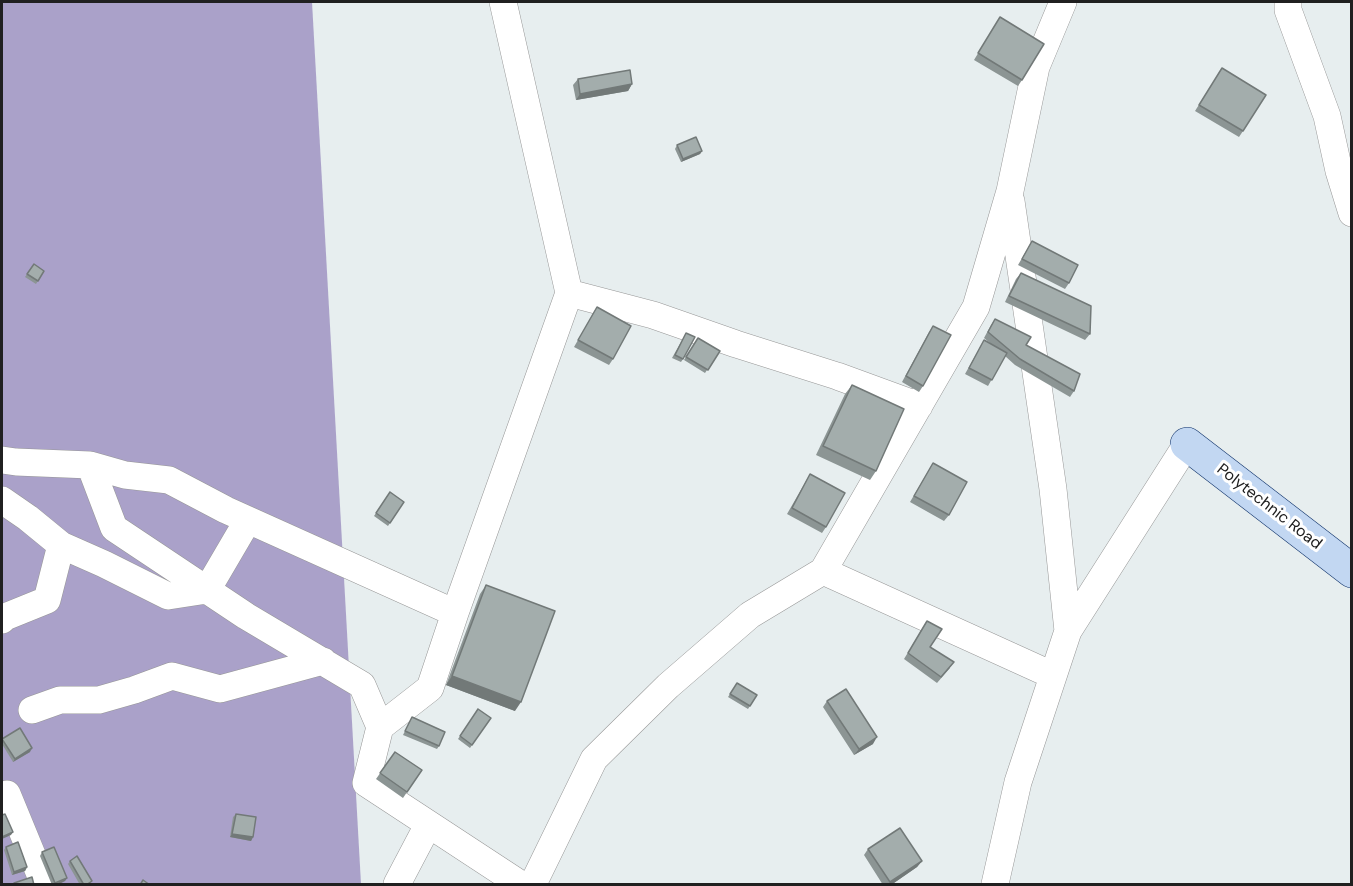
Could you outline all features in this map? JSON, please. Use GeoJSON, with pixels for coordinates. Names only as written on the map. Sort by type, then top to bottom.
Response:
{"type":"FeatureCollection","features":[{"type":"Feature","properties":{"kind":"street"},"geometry":{"type":"LineString","coordinates":[[380,727],[430,688],[568,293],[503,2]]}},
{"type":"Feature","properties":{"kind":"street"},"geometry":{"type":"LineString","coordinates":[[533,885],[594,759],[668,686],[750,615],[823,571],[976,307],[1010,191],[1036,67],[1063,2]]}},
{"type":"Feature","properties":{"kind":"street"},"geometry":{"type":"LineString","coordinates":[[1288,2],[1288,10],[1327,116],[1339,171],[1352,213]]}},
{"type":"Feature","properties":{"kind":"street"},"geometry":{"type":"LineString","coordinates":[[1010,191],[1053,489],[1068,631]]}},
{"type":"Feature","properties":{"kind":"street"},"geometry":{"type":"LineString","coordinates":[[568,293],[653,315],[837,376],[919,406]]}},
{"type":"Feature","properties":{"kind":"street"},"geometry":{"type":"LineString","coordinates":[[995,885],[1018,782],[1068,631],[1187,444]]}},
{"type":"Feature","properties":{"kind":"street","name":"Polytechnic Road"},"geometry":{"type":"LineString","coordinates":[[1187,444],[1352,570]]}},
{"type":"Feature","properties":{"kind":"street"},"geometry":{"type":"LineString","coordinates":[[2,460],[90,465],[124,475],[169,480],[226,510],[455,613]]}},
{"type":"Feature","properties":{"kind":"street"},"geometry":{"type":"LineString","coordinates":[[90,465],[114,528],[246,616],[362,685],[380,727],[366,783],[520,885]]}},
{"type":"Feature","properties":{"kind":"street"},"geometry":{"type":"LineString","coordinates":[[2,500],[61,545],[168,596],[207,590]]}},
{"type":"Feature","properties":{"kind":"street"},"geometry":{"type":"LineString","coordinates":[[207,590],[248,520]]}},
{"type":"Feature","properties":{"kind":"street"},"geometry":{"type":"LineString","coordinates":[[2,620],[47,600],[61,545]]}},
{"type":"Feature","properties":{"kind":"street"},"geometry":{"type":"LineString","coordinates":[[823,571],[1052,675]]}},
{"type":"Feature","properties":{"kind":"street"},"geometry":{"type":"LineString","coordinates":[[32,710],[60,700],[99,700],[172,676],[220,689],[323,661]]}},
{"type":"Feature","properties":{"kind":"street"},"geometry":{"type":"LineString","coordinates":[[7,794],[44,885]]}},
{"type":"Feature","properties":{"kind":"street"},"geometry":{"type":"LineString","coordinates":[[397,885],[428,825]]}},
{"type":"Feature","properties":{"kind":"shaded area"},"geometry":{"type":"Polygon","coordinates":[[[2,2],[312,2],[361,884],[2,884],[2,2]]]}},
{"type":"Feature","properties":{"kind":"building"},"geometry":{"type":"Polygon","coordinates":[[[1000,17],[1044,44],[1022,80],[978,53],[1000,17]]]}},
{"type":"Feature","properties":{"kind":"building"},"geometry":{"type":"Polygon","coordinates":[[[1222,68],[1266,95],[1243,131],[1199,105],[1222,68]]]}},
{"type":"Feature","properties":{"kind":"building"},"geometry":{"type":"Polygon","coordinates":[[[630,70],[632,84],[580,94],[578,79],[630,70]]]}},
{"type":"Feature","properties":{"kind":"building"},"geometry":{"type":"Polygon","coordinates":[[[696,137],[702,151],[683,159],[677,145],[696,137]]]}},
{"type":"Feature","properties":{"kind":"building"},"geometry":{"type":"Polygon","coordinates":[[[1032,241],[1078,265],[1069,283],[1022,259],[1032,241]]]}},
{"type":"Feature","properties":{"kind":"building"},"geometry":{"type":"Polygon","coordinates":[[[34,264],[44,271],[38,281],[27,274],[34,264]]]}},
{"type":"Feature","properties":{"kind":"building"},"geometry":{"type":"Polygon","coordinates":[[[1021,273],[1091,306],[1090,334],[1009,296],[1021,273]]]}},
{"type":"Feature","properties":{"kind":"building"},"geometry":{"type":"Polygon","coordinates":[[[597,307],[631,326],[613,359],[578,340],[597,307]]]}},
{"type":"Feature","properties":{"kind":"building"},"geometry":{"type":"Polygon","coordinates":[[[995,319],[1031,337],[1026,345],[1080,374],[1074,391],[1020,359],[988,332],[995,319]]]}},
{"type":"Feature","properties":{"kind":"building"},"geometry":{"type":"Polygon","coordinates":[[[933,326],[951,335],[923,386],[906,376],[933,326]]]}},
{"type":"Feature","properties":{"kind":"building"},"geometry":{"type":"Polygon","coordinates":[[[686,333],[695,337],[683,359],[675,355],[686,333]]]}},
{"type":"Feature","properties":{"kind":"building"},"geometry":{"type":"Polygon","coordinates":[[[698,338],[720,351],[708,370],[686,357],[698,338]]]}},
{"type":"Feature","properties":{"kind":"building"},"geometry":{"type":"Polygon","coordinates":[[[984,340],[1007,353],[992,380],[969,368],[984,340]]]}},
{"type":"Feature","properties":{"kind":"building"},"geometry":{"type":"Polygon","coordinates":[[[852,385],[904,409],[876,471],[823,446],[852,385]]]}},
{"type":"Feature","properties":{"kind":"building"},"geometry":{"type":"Polygon","coordinates":[[[933,463],[967,482],[949,515],[914,496],[933,463]]]}},
{"type":"Feature","properties":{"kind":"building"},"geometry":{"type":"Polygon","coordinates":[[[810,474],[845,493],[826,527],[792,508],[810,474]]]}},
{"type":"Feature","properties":{"kind":"building"},"geometry":{"type":"Polygon","coordinates":[[[390,492],[404,502],[390,523],[376,513],[390,492]]]}},
{"type":"Feature","properties":{"kind":"building"},"geometry":{"type":"Polygon","coordinates":[[[486,585],[555,611],[521,702],[452,676],[486,585]]]}},
{"type":"Feature","properties":{"kind":"building"},"geometry":{"type":"Polygon","coordinates":[[[927,621],[942,629],[930,647],[954,662],[941,677],[908,653],[927,621]]]}},
{"type":"Feature","properties":{"kind":"building"},"geometry":{"type":"Polygon","coordinates":[[[737,683],[757,695],[750,706],[730,694],[737,683]]]}},
{"type":"Feature","properties":{"kind":"building"},"geometry":{"type":"Polygon","coordinates":[[[846,689],[877,737],[859,749],[827,701],[846,689]]]}},
{"type":"Feature","properties":{"kind":"building"},"geometry":{"type":"Polygon","coordinates":[[[478,709],[491,718],[472,745],[460,736],[478,709]]]}},
{"type":"Feature","properties":{"kind":"building"},"geometry":{"type":"Polygon","coordinates":[[[412,717],[445,732],[439,746],[405,731],[412,717]]]}},
{"type":"Feature","properties":{"kind":"building"},"geometry":{"type":"Polygon","coordinates":[[[20,728],[32,748],[15,759],[2,739],[20,728]]]}},
{"type":"Feature","properties":{"kind":"building"},"geometry":{"type":"Polygon","coordinates":[[[395,752],[422,770],[407,792],[380,773],[395,752]]]}},
{"type":"Feature","properties":{"kind":"building"},"geometry":{"type":"Polygon","coordinates":[[[5,814],[13,832],[2,837],[2,815],[5,814]]]}},
{"type":"Feature","properties":{"kind":"building"},"geometry":{"type":"Polygon","coordinates":[[[236,814],[256,817],[253,837],[232,834],[236,814]]]}},
{"type":"Feature","properties":{"kind":"building"},"geometry":{"type":"Polygon","coordinates":[[[900,828],[922,861],[890,882],[868,849],[900,828]]]}},
{"type":"Feature","properties":{"kind":"building"},"geometry":{"type":"Polygon","coordinates":[[[18,842],[27,867],[14,872],[6,847],[18,842]]]}},
{"type":"Feature","properties":{"kind":"building"},"geometry":{"type":"Polygon","coordinates":[[[54,847],[67,878],[55,883],[42,852],[54,847]]]}},
{"type":"Feature","properties":{"kind":"building"},"geometry":{"type":"Polygon","coordinates":[[[77,856],[92,881],[86,885],[70,861],[77,856]]]}},
{"type":"Feature","properties":{"kind":"building"},"geometry":{"type":"Polygon","coordinates":[[[32,877],[34,885],[14,885],[14,883],[32,877]]]}},
{"type":"Feature","properties":{"kind":"building"},"geometry":{"type":"Polygon","coordinates":[[[143,880],[150,885],[140,885],[143,880]]]}}]}
